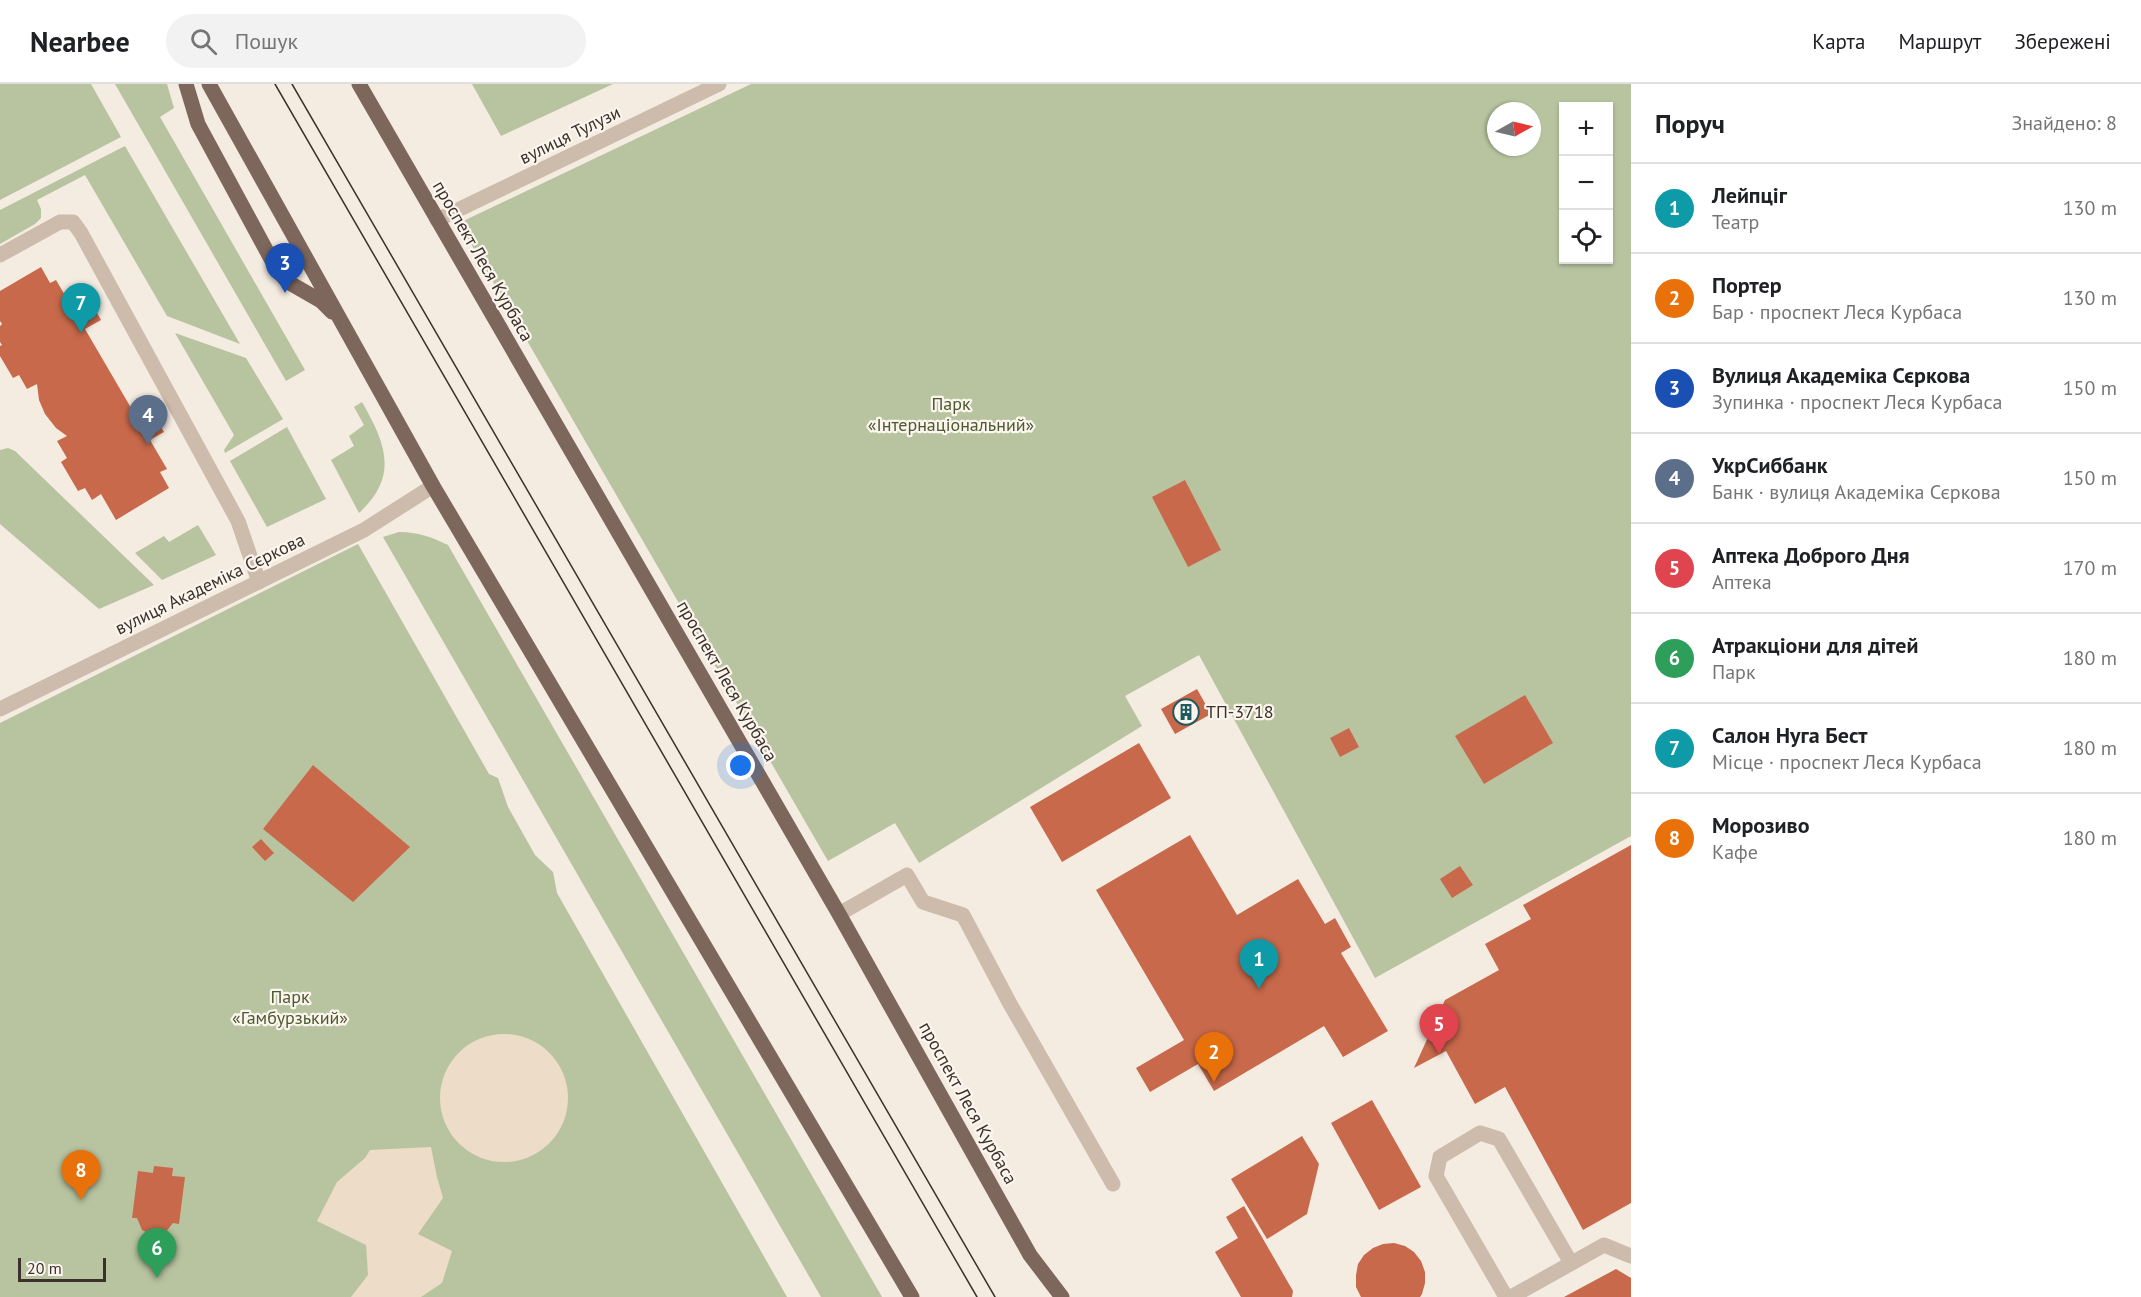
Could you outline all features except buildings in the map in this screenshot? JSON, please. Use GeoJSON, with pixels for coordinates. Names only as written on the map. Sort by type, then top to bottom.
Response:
{"type":"FeatureCollection","features":[{"type":"Feature","properties":{"kind":"main road"},"geometry":{"type":"LineString","coordinates":[[186,84],[198,124],[277,270],[288,282],[331,310],[350,336]]}},
{"type":"Feature","properties":{"kind":"main road"},"geometry":{"type":"LineString","coordinates":[[209,84],[433,486],[912,1297]]}},
{"type":"Feature","properties":{"kind":"main road","name":"проспект Леся Курбаса"},"geometry":{"type":"LineString","coordinates":[[358,84],[839,914],[1030,1255],[1062,1297]]}},
{"type":"Feature","properties":{"kind":"street","name":"вулиця Тулузи"},"geometry":{"type":"LineString","coordinates":[[437,220],[719,84]]}},
{"type":"Feature","properties":{"kind":"street"},"geometry":{"type":"LineString","coordinates":[[0,255],[60,222],[73,222],[238,521],[259,582]]}},
{"type":"Feature","properties":{"kind":"street","name":"вулиця Академіка Сєркова"},"geometry":{"type":"LineString","coordinates":[[0,709],[364,530],[433,486]]}},
{"type":"Feature","properties":{"kind":"street"},"geometry":{"type":"LineString","coordinates":[[839,914],[907,875],[922,902],[963,915],[1009,1002],[1113,1184]]}},
{"type":"Feature","properties":{"kind":"street"},"geometry":{"type":"LineString","coordinates":[[1506,1297],[1436,1176],[1440,1157],[1480,1133],[1499,1139],[1571,1263]]}},
{"type":"Feature","properties":{"kind":"street"},"geometry":{"type":"LineString","coordinates":[[1511,1297],[1604,1245],[1631,1256]]}},
{"type":"Feature","properties":{"kind":"green space"},"geometry":{"type":"Polygon","coordinates":[[[0,84],[91,84],[121,137],[0,200],[0,84]]]}},
{"type":"Feature","properties":{"kind":"green space"},"geometry":{"type":"Polygon","coordinates":[[[115,84],[167,84],[174,108],[160,117],[305,370],[286,381],[115,84]]]}},
{"type":"Feature","properties":{"kind":"green space"},"geometry":{"type":"Polygon","coordinates":[[[472,84],[613,84],[501,136],[472,84]]]}},
{"type":"Feature","properties":{"kind":"green space","name":"Парк «Інтернаціональний»"},"geometry":{"type":"Polygon","coordinates":[[[751,84],[1631,84],[1631,836],[1375,978],[1199,655],[1125,696],[1142,726],[919,863],[895,823],[828,861],[459,223],[751,84]]]}},
{"type":"Feature","properties":{"kind":"green space"},"geometry":{"type":"Polygon","coordinates":[[[125,146],[240,344],[167,316],[85,175],[37,200],[41,209],[41,218],[35,224],[0,244],[0,210],[125,146]]]}},
{"type":"Feature","properties":{"kind":"green space"},"geometry":{"type":"Polygon","coordinates":[[[175,333],[246,358],[283,419],[225,453],[224,450],[234,435],[175,333]]]}},
{"type":"Feature","properties":{"kind":"green space"},"geometry":{"type":"Polygon","coordinates":[[[362,402],[377,432],[385,459],[380,486],[359,513],[331,460],[354,446],[349,436],[364,425],[354,407],[362,402]]]}},
{"type":"Feature","properties":{"kind":"green space"},"geometry":{"type":"Polygon","coordinates":[[[287,427],[326,499],[267,527],[230,461],[287,427]]]}},
{"type":"Feature","properties":{"kind":"green space"},"geometry":{"type":"Polygon","coordinates":[[[8,448],[15,451],[154,585],[99,609],[0,524],[0,450],[8,448]]]}},
{"type":"Feature","properties":{"kind":"green space"},"geometry":{"type":"Polygon","coordinates":[[[198,525],[216,555],[162,580],[135,553],[164,536],[169,542],[198,525]]]}},
{"type":"Feature","properties":{"kind":"green space"},"geometry":{"type":"Polygon","coordinates":[[[399,532],[424,536],[448,545],[882,1297],[821,1297],[383,537],[399,532]]]}},
{"type":"Feature","properties":{"kind":"green space","name":"Парк «Гамбурзький»"},"geometry":{"type":"Polygon","coordinates":[[[358,544],[489,774],[498,778],[508,807],[535,855],[553,872],[557,893],[787,1297],[0,1297],[0,723],[358,544]]]}},
{"type":"Feature","properties":{"kind":"shaded area"},"geometry":{"type":"Polygon","coordinates":[[[504,1034],[528,1039],[549,1053],[563,1074],[568,1098],[563,1122],[549,1143],[528,1157],[504,1162],[480,1157],[459,1143],[445,1122],[440,1098],[445,1074],[459,1053],[480,1039],[504,1034]]]}},
{"type":"Feature","properties":{"kind":"shaded area"},"geometry":{"type":"Polygon","coordinates":[[[431,1147],[443,1198],[418,1234],[452,1251],[442,1283],[421,1297],[351,1297],[368,1275],[366,1245],[317,1221],[337,1182],[365,1158],[370,1150],[431,1147]]]}},
{"type":"Feature","properties":{"kind":"tram line"},"geometry":{"type":"LineString","coordinates":[[275,84],[977,1297]]}},
{"type":"Feature","properties":{"kind":"tram line"},"geometry":{"type":"LineString","coordinates":[[292,84],[995,1297]]}},
{"type":"Feature","properties":{"kind":"place","name":"Вулиця Академіка Сєркова"},"geometry":{"type":"Point","coordinates":[285,293]}},
{"type":"Feature","properties":{"kind":"place","name":"Салон Нуга Бест"},"geometry":{"type":"Point","coordinates":[81,333]}},
{"type":"Feature","properties":{"kind":"place","name":"УкрСиббанк"},"geometry":{"type":"Point","coordinates":[148,445]}},
{"type":"Feature","properties":{"kind":"place","name":"ТП-3718"},"geometry":{"type":"Point","coordinates":[1186,712]}},
{"type":"Feature","properties":{"kind":"place","name":"Лейпціг"},"geometry":{"type":"Point","coordinates":[1259,989]}},
{"type":"Feature","properties":{"kind":"place","name":"Аптека Доброго Дня"},"geometry":{"type":"Point","coordinates":[1439,1054]}},
{"type":"Feature","properties":{"kind":"place","name":"Портер"},"geometry":{"type":"Point","coordinates":[1214,1082]}},
{"type":"Feature","properties":{"kind":"place","name":"Морозиво"},"geometry":{"type":"Point","coordinates":[81,1200]}},
{"type":"Feature","properties":{"kind":"place","name":"Атракціони для дітей"},"geometry":{"type":"Point","coordinates":[157,1278]}}]}
